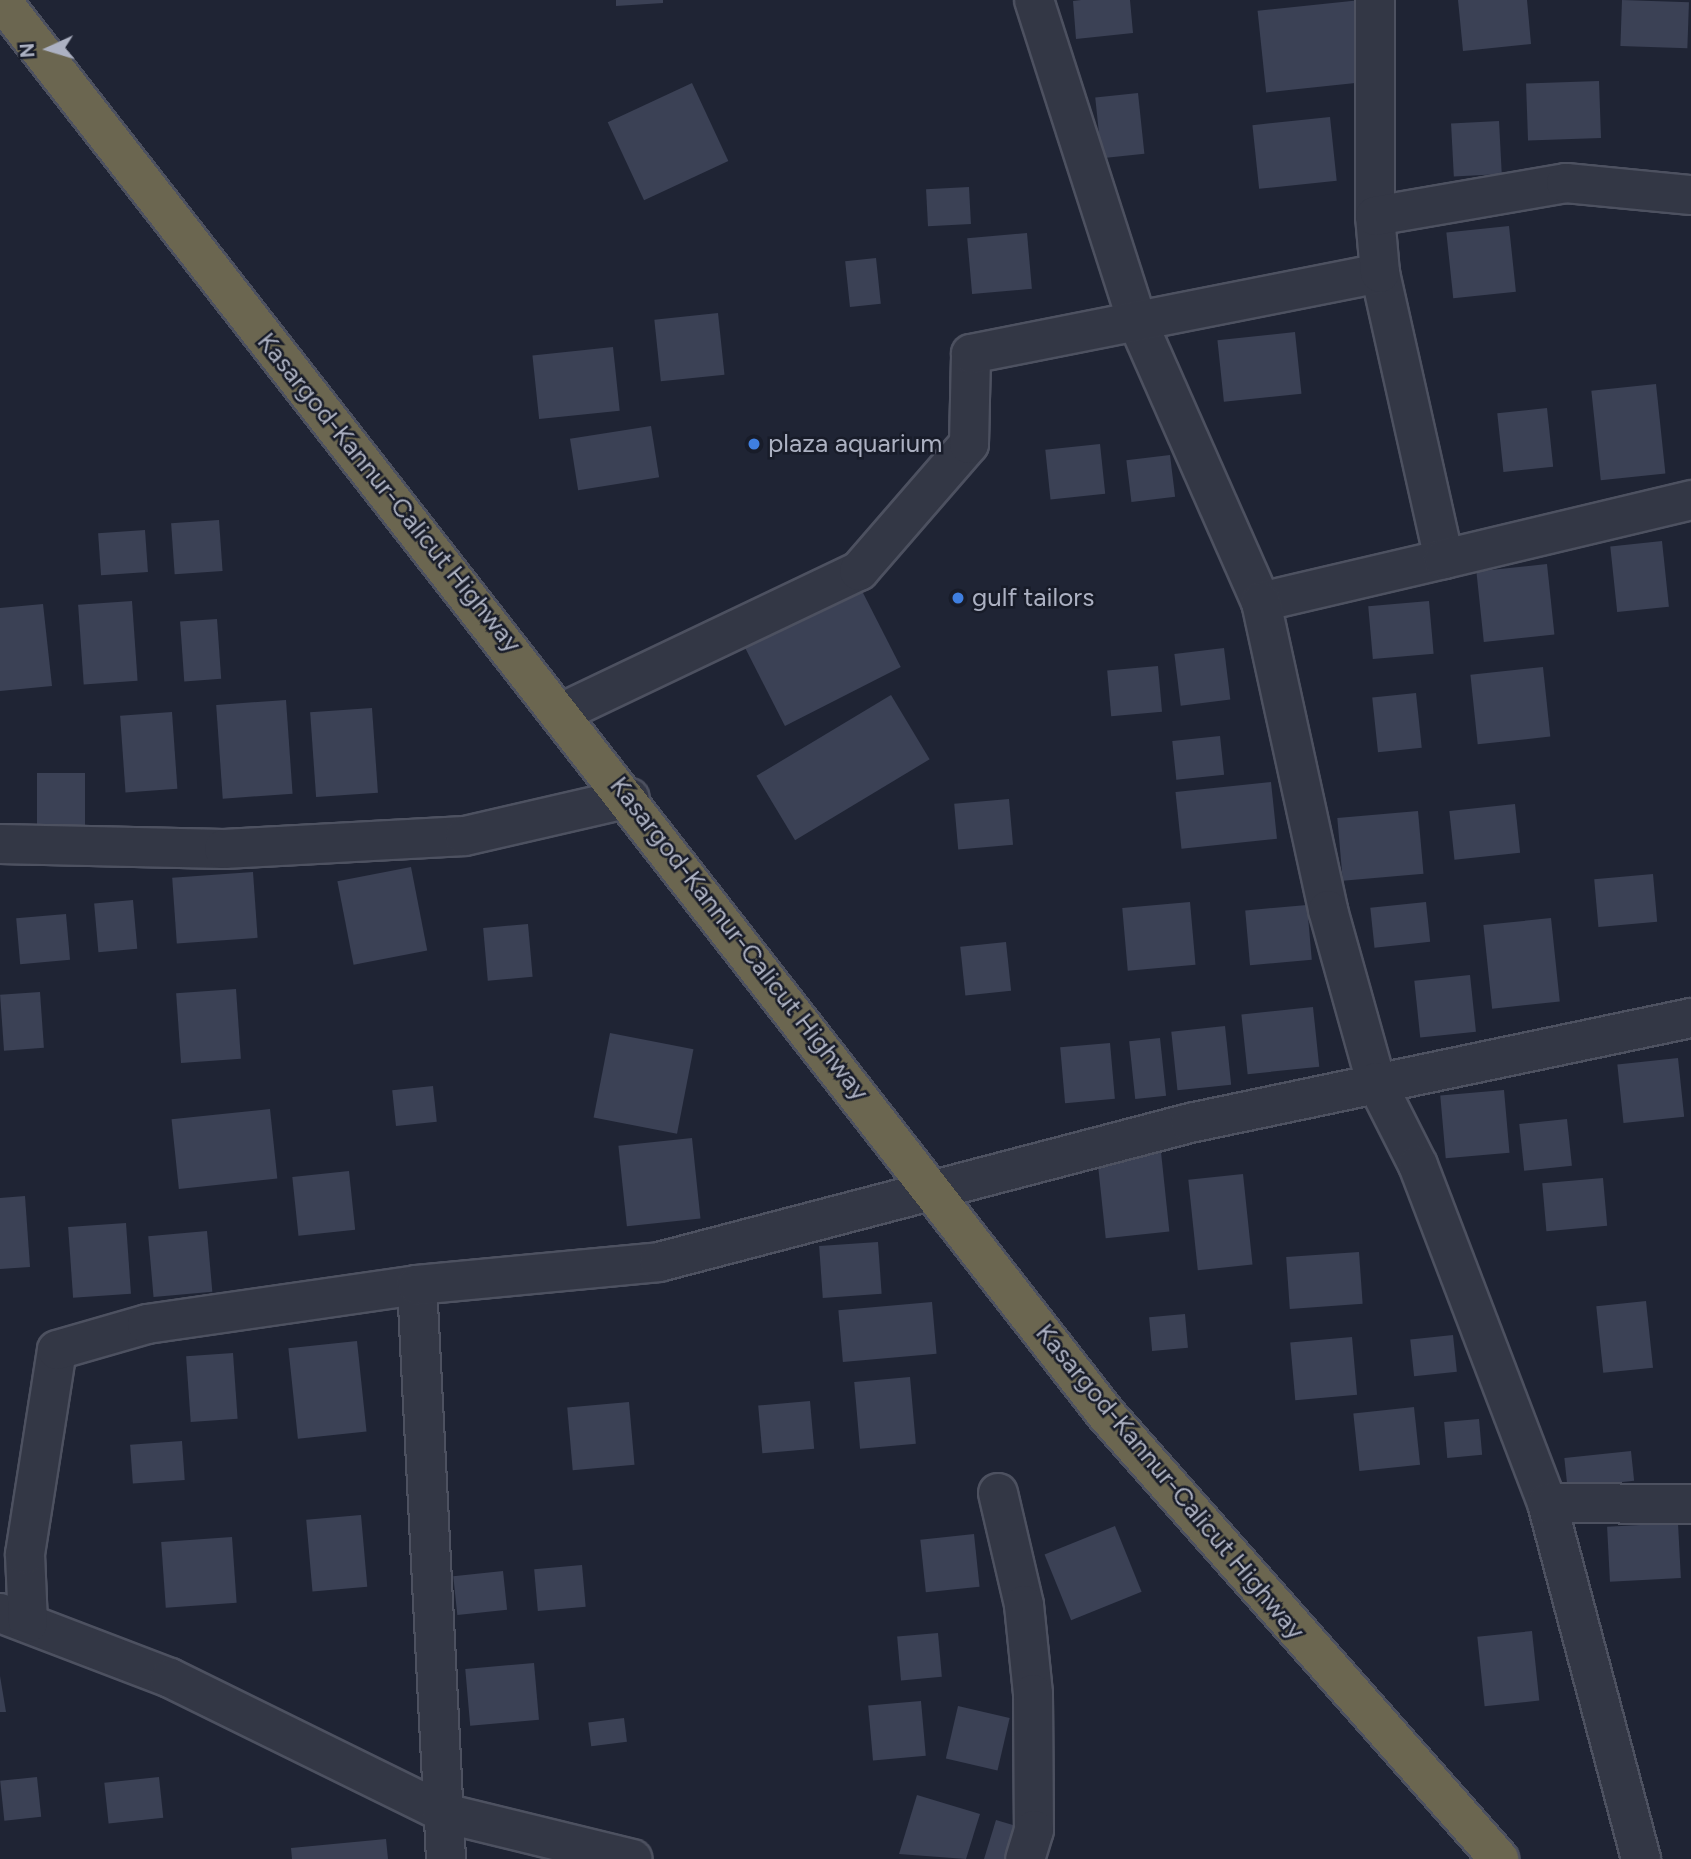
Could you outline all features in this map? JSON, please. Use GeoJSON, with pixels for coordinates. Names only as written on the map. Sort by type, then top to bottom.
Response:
{"type":"FeatureCollection","features":[{"type":"Feature","properties":{"kind":"highway","name":"Kasargod-Kannur-Calicut Highway"},"geometry":{"type":"LineString","coordinates":[[1,0],[563,712],[767,983],[935,1190],[1104,1412],[1499,1859]]}},
{"type":"Feature","properties":{"kind":"street"},"geometry":{"type":"LineString","coordinates":[[1034,0],[1137,321],[1261,602],[1328,910],[1376,1082],[1418,1166],[1547,1503],[1641,1859]]}},
{"type":"Feature","properties":{"kind":"street"},"geometry":{"type":"LineString","coordinates":[[1375,0],[1375,216],[1380,272],[1444,559]]}},
{"type":"Feature","properties":{"kind":"street"},"geometry":{"type":"LineString","coordinates":[[1375,216],[1566,183],[1691,195]]}},
{"type":"Feature","properties":{"kind":"street"},"geometry":{"type":"LineString","coordinates":[[563,712],[859,571],[969,444],[971,354],[1380,272]]}},
{"type":"Feature","properties":{"kind":"street"},"geometry":{"type":"LineString","coordinates":[[1261,602],[1691,500]]}},
{"type":"Feature","properties":{"kind":"street"},"geometry":{"type":"LineString","coordinates":[[0,844],[224,849],[465,836],[630,798]]}},
{"type":"Feature","properties":{"kind":"street"},"geometry":{"type":"LineString","coordinates":[[632,1859],[444,1813],[170,1678],[14,1618],[57,1350],[148,1324],[417,1285],[659,1262],[935,1190],[1376,1082],[1691,1018]]}},
{"type":"Feature","properties":{"kind":"street"},"geometry":{"type":"LineString","coordinates":[[417,1285],[446,1859]]}},
{"type":"Feature","properties":{"kind":"street"},"geometry":{"type":"LineString","coordinates":[[998,1493],[1024,1605],[1033,1694],[1034,1830],[1025,1859]]}},
{"type":"Feature","properties":{"kind":"street"},"geometry":{"type":"LineString","coordinates":[[1547,1503],[1691,1504]]}},
{"type":"Feature","properties":{"kind":"building"},"geometry":{"type":"Polygon","coordinates":[[[616,0],[663,0],[663,3],[616,6],[616,0]]]}},
{"type":"Feature","properties":{"kind":"building"},"geometry":{"type":"Polygon","coordinates":[[[1130,0],[1133,33],[1076,39],[1073,1],[1130,0]]]}},
{"type":"Feature","properties":{"kind":"building"},"geometry":{"type":"Polygon","coordinates":[[[1361,0],[1370,82],[1266,92],[1258,11],[1361,0]]]}},
{"type":"Feature","properties":{"kind":"building"},"geometry":{"type":"Polygon","coordinates":[[[1458,0],[1527,0],[1531,44],[1463,51],[1458,0]]]}},
{"type":"Feature","properties":{"kind":"building"},"geometry":{"type":"Polygon","coordinates":[[[1622,0],[1689,2],[1687,48],[1620,46],[1622,0]]]}},
{"type":"Feature","properties":{"kind":"building"},"geometry":{"type":"Polygon","coordinates":[[[1599,81],[1601,138],[1528,141],[1526,84],[1599,81]]]}},
{"type":"Feature","properties":{"kind":"building"},"geometry":{"type":"Polygon","coordinates":[[[692,83],[728,161],[644,200],[608,122],[692,83]]]}},
{"type":"Feature","properties":{"kind":"building"},"geometry":{"type":"Polygon","coordinates":[[[1138,93],[1144,154],[1102,158],[1095,97],[1138,93]]]}},
{"type":"Feature","properties":{"kind":"building"},"geometry":{"type":"Polygon","coordinates":[[[1330,117],[1337,181],[1259,189],[1252,125],[1330,117]]]}},
{"type":"Feature","properties":{"kind":"building"},"geometry":{"type":"Polygon","coordinates":[[[1499,121],[1502,174],[1454,176],[1451,124],[1499,121]]]}},
{"type":"Feature","properties":{"kind":"building"},"geometry":{"type":"Polygon","coordinates":[[[969,187],[971,224],[928,226],[926,189],[969,187]]]}},
{"type":"Feature","properties":{"kind":"building"},"geometry":{"type":"Polygon","coordinates":[[[1509,226],[1516,292],[1453,298],[1446,233],[1509,226]]]}},
{"type":"Feature","properties":{"kind":"building"},"geometry":{"type":"Polygon","coordinates":[[[1027,233],[1032,289],[972,294],[967,238],[1027,233]]]}},
{"type":"Feature","properties":{"kind":"building"},"geometry":{"type":"Polygon","coordinates":[[[876,258],[881,304],[850,307],[845,261],[876,258]]]}},
{"type":"Feature","properties":{"kind":"building"},"geometry":{"type":"Polygon","coordinates":[[[718,313],[724,375],[661,381],[654,320],[718,313]]]}},
{"type":"Feature","properties":{"kind":"building"},"geometry":{"type":"Polygon","coordinates":[[[1295,332],[1301,394],[1224,402],[1217,340],[1295,332]]]}},
{"type":"Feature","properties":{"kind":"building"},"geometry":{"type":"Polygon","coordinates":[[[613,347],[620,411],[539,419],[532,355],[613,347]]]}},
{"type":"Feature","properties":{"kind":"building"},"geometry":{"type":"Polygon","coordinates":[[[1656,384],[1665,474],[1601,480],[1591,391],[1656,384]]]}},
{"type":"Feature","properties":{"kind":"building"},"geometry":{"type":"Polygon","coordinates":[[[1547,408],[1553,467],[1503,472],[1497,413],[1547,408]]]}},
{"type":"Feature","properties":{"kind":"building"},"geometry":{"type":"Polygon","coordinates":[[[651,426],[659,477],[578,490],[570,439],[651,426]]]}},
{"type":"Feature","properties":{"kind":"building"},"geometry":{"type":"Polygon","coordinates":[[[1100,444],[1105,494],[1051,499],[1045,450],[1100,444]]]}},
{"type":"Feature","properties":{"kind":"building"},"geometry":{"type":"Polygon","coordinates":[[[1170,455],[1175,497],[1131,502],[1126,460],[1170,455]]]}},
{"type":"Feature","properties":{"kind":"building"},"geometry":{"type":"Polygon","coordinates":[[[219,520],[223,571],[175,574],[171,523],[219,520]]]}},
{"type":"Feature","properties":{"kind":"building"},"geometry":{"type":"Polygon","coordinates":[[[145,530],[148,572],[101,575],[98,533],[145,530]]]}},
{"type":"Feature","properties":{"kind":"building"},"geometry":{"type":"Polygon","coordinates":[[[1662,541],[1669,607],[1617,612],[1610,546],[1662,541]]]}},
{"type":"Feature","properties":{"kind":"building"},"geometry":{"type":"Polygon","coordinates":[[[1547,564],[1554,635],[1484,642],[1476,571],[1547,564]]]}},
{"type":"Feature","properties":{"kind":"building"},"geometry":{"type":"Polygon","coordinates":[[[859,585],[901,667],[785,726],[743,644],[859,585]]]}},
{"type":"Feature","properties":{"kind":"building"},"geometry":{"type":"Polygon","coordinates":[[[132,601],[138,681],[84,685],[78,605],[132,601]]]}},
{"type":"Feature","properties":{"kind":"building"},"geometry":{"type":"Polygon","coordinates":[[[1429,601],[1434,654],[1373,659],[1368,606],[1429,601]]]}},
{"type":"Feature","properties":{"kind":"building"},"geometry":{"type":"Polygon","coordinates":[[[43,604],[52,686],[0,691],[0,608],[43,604]]]}},
{"type":"Feature","properties":{"kind":"building"},"geometry":{"type":"Polygon","coordinates":[[[217,619],[221,679],[184,681],[180,622],[217,619]]]}},
{"type":"Feature","properties":{"kind":"building"},"geometry":{"type":"Polygon","coordinates":[[[1224,648],[1230,700],[1181,706],[1174,654],[1224,648]]]}},
{"type":"Feature","properties":{"kind":"building"},"geometry":{"type":"Polygon","coordinates":[[[1158,666],[1162,712],[1111,716],[1107,670],[1158,666]]]}},
{"type":"Feature","properties":{"kind":"building"},"geometry":{"type":"Polygon","coordinates":[[[1543,667],[1550,737],[1478,744],[1470,675],[1543,667]]]}},
{"type":"Feature","properties":{"kind":"building"},"geometry":{"type":"Polygon","coordinates":[[[1416,693],[1422,748],[1378,752],[1372,698],[1416,693]]]}},
{"type":"Feature","properties":{"kind":"building"},"geometry":{"type":"Polygon","coordinates":[[[891,695],[930,759],[795,840],[756,776],[891,695]]]}},
{"type":"Feature","properties":{"kind":"building"},"geometry":{"type":"Polygon","coordinates":[[[286,700],[293,794],[223,799],[216,705],[286,700]]]}},
{"type":"Feature","properties":{"kind":"building"},"geometry":{"type":"Polygon","coordinates":[[[372,708],[378,793],[316,797],[310,712],[372,708]]]}},
{"type":"Feature","properties":{"kind":"building"},"geometry":{"type":"Polygon","coordinates":[[[172,712],[177,789],[125,792],[120,716],[172,712]]]}},
{"type":"Feature","properties":{"kind":"building"},"geometry":{"type":"Polygon","coordinates":[[[1220,736],[1224,775],[1176,780],[1172,741],[1220,736]]]}},
{"type":"Feature","properties":{"kind":"building"},"geometry":{"type":"Polygon","coordinates":[[[37,773],[85,773],[85,825],[37,825],[37,773]]]}},
{"type":"Feature","properties":{"kind":"building"},"geometry":{"type":"Polygon","coordinates":[[[1271,782],[1277,839],[1181,849],[1176,792],[1271,782]]]}},
{"type":"Feature","properties":{"kind":"building"},"geometry":{"type":"Polygon","coordinates":[[[1009,799],[1013,845],[958,850],[954,804],[1009,799]]]}},
{"type":"Feature","properties":{"kind":"building"},"geometry":{"type":"Polygon","coordinates":[[[1515,804],[1520,853],[1454,860],[1449,811],[1515,804]]]}},
{"type":"Feature","properties":{"kind":"building"},"geometry":{"type":"Polygon","coordinates":[[[1418,811],[1423,874],[1343,881],[1337,818],[1418,811]]]}},
{"type":"Feature","properties":{"kind":"building"},"geometry":{"type":"Polygon","coordinates":[[[411,867],[427,950],[354,965],[337,881],[411,867]]]}},
{"type":"Feature","properties":{"kind":"building"},"geometry":{"type":"Polygon","coordinates":[[[253,872],[258,938],[177,943],[172,878],[253,872]]]}},
{"type":"Feature","properties":{"kind":"building"},"geometry":{"type":"Polygon","coordinates":[[[1653,874],[1657,922],[1598,927],[1594,879],[1653,874]]]}},
{"type":"Feature","properties":{"kind":"building"},"geometry":{"type":"Polygon","coordinates":[[[133,900],[137,949],[98,952],[94,903],[133,900]]]}},
{"type":"Feature","properties":{"kind":"building"},"geometry":{"type":"Polygon","coordinates":[[[1190,902],[1195,965],[1128,971],[1122,908],[1190,902]]]}},
{"type":"Feature","properties":{"kind":"building"},"geometry":{"type":"Polygon","coordinates":[[[1426,902],[1430,942],[1374,948],[1370,908],[1426,902]]]}},
{"type":"Feature","properties":{"kind":"building"},"geometry":{"type":"Polygon","coordinates":[[[1307,905],[1312,960],[1250,965],[1245,910],[1307,905]]]}},
{"type":"Feature","properties":{"kind":"building"},"geometry":{"type":"Polygon","coordinates":[[[66,914],[70,960],[20,964],[16,918],[66,914]]]}},
{"type":"Feature","properties":{"kind":"building"},"geometry":{"type":"Polygon","coordinates":[[[1551,918],[1560,1002],[1492,1009],[1483,925],[1551,918]]]}},
{"type":"Feature","properties":{"kind":"building"},"geometry":{"type":"Polygon","coordinates":[[[528,924],[533,977],[488,981],[483,928],[528,924]]]}},
{"type":"Feature","properties":{"kind":"building"},"geometry":{"type":"Polygon","coordinates":[[[1006,942],[1011,991],[965,996],[960,947],[1006,942]]]}},
{"type":"Feature","properties":{"kind":"building"},"geometry":{"type":"Polygon","coordinates":[[[1470,975],[1476,1032],[1420,1038],[1414,981],[1470,975]]]}},
{"type":"Feature","properties":{"kind":"building"},"geometry":{"type":"Polygon","coordinates":[[[236,989],[241,1059],[181,1063],[176,993],[236,989]]]}},
{"type":"Feature","properties":{"kind":"building"},"geometry":{"type":"Polygon","coordinates":[[[40,992],[44,1048],[4,1051],[0,995],[40,992]]]}},
{"type":"Feature","properties":{"kind":"building"},"geometry":{"type":"Polygon","coordinates":[[[1313,1007],[1319,1067],[1248,1074],[1241,1015],[1313,1007]]]}},
{"type":"Feature","properties":{"kind":"building"},"geometry":{"type":"Polygon","coordinates":[[[1225,1026],[1231,1085],[1177,1090],[1171,1032],[1225,1026]]]}},
{"type":"Feature","properties":{"kind":"building"},"geometry":{"type":"Polygon","coordinates":[[[610,1033],[693,1049],[677,1134],[594,1117],[610,1033]]]}},
{"type":"Feature","properties":{"kind":"building"},"geometry":{"type":"Polygon","coordinates":[[[1160,1038],[1166,1096],[1135,1099],[1129,1041],[1160,1038]]]}},
{"type":"Feature","properties":{"kind":"building"},"geometry":{"type":"Polygon","coordinates":[[[1110,1043],[1115,1099],[1065,1103],[1060,1047],[1110,1043]]]}},
{"type":"Feature","properties":{"kind":"building"},"geometry":{"type":"Polygon","coordinates":[[[1678,1058],[1684,1117],[1624,1123],[1617,1064],[1678,1058]]]}},
{"type":"Feature","properties":{"kind":"building"},"geometry":{"type":"Polygon","coordinates":[[[433,1086],[437,1122],[396,1126],[392,1090],[433,1086]]]}},
{"type":"Feature","properties":{"kind":"building"},"geometry":{"type":"Polygon","coordinates":[[[1504,1090],[1509,1153],[1446,1158],[1440,1096],[1504,1090]]]}},
{"type":"Feature","properties":{"kind":"building"},"geometry":{"type":"Polygon","coordinates":[[[270,1109],[277,1179],[179,1189],[172,1119],[270,1109]]]}},
{"type":"Feature","properties":{"kind":"building"},"geometry":{"type":"Polygon","coordinates":[[[1567,1119],[1572,1166],[1524,1171],[1519,1124],[1567,1119]]]}},
{"type":"Feature","properties":{"kind":"building"},"geometry":{"type":"Polygon","coordinates":[[[692,1138],[700,1219],[627,1226],[618,1146],[692,1138]]]}},
{"type":"Feature","properties":{"kind":"building"},"geometry":{"type":"Polygon","coordinates":[[[1161,1152],[1169,1232],[1106,1238],[1097,1159],[1161,1152]]]}},
{"type":"Feature","properties":{"kind":"building"},"geometry":{"type":"Polygon","coordinates":[[[349,1171],[355,1230],[298,1236],[292,1177],[349,1171]]]}},
{"type":"Feature","properties":{"kind":"building"},"geometry":{"type":"Polygon","coordinates":[[[1243,1174],[1253,1265],[1198,1270],[1188,1180],[1243,1174]]]}},
{"type":"Feature","properties":{"kind":"building"},"geometry":{"type":"Polygon","coordinates":[[[1603,1178],[1607,1226],[1546,1231],[1542,1183],[1603,1178]]]}},
{"type":"Feature","properties":{"kind":"building"},"geometry":{"type":"Polygon","coordinates":[[[25,1196],[30,1267],[0,1269],[0,1198],[25,1196]]]}},
{"type":"Feature","properties":{"kind":"building"},"geometry":{"type":"Polygon","coordinates":[[[126,1223],[131,1294],[73,1298],[68,1227],[126,1223]]]}},
{"type":"Feature","properties":{"kind":"building"},"geometry":{"type":"Polygon","coordinates":[[[207,1231],[212,1292],[154,1297],[148,1236],[207,1231]]]}},
{"type":"Feature","properties":{"kind":"building"},"geometry":{"type":"Polygon","coordinates":[[[878,1242],[882,1294],[823,1298],[819,1246],[878,1242]]]}},
{"type":"Feature","properties":{"kind":"building"},"geometry":{"type":"Polygon","coordinates":[[[1359,1252],[1363,1304],[1290,1309],[1286,1257],[1359,1252]]]}},
{"type":"Feature","properties":{"kind":"building"},"geometry":{"type":"Polygon","coordinates":[[[1646,1301],[1653,1368],[1603,1373],[1596,1306],[1646,1301]]]}},
{"type":"Feature","properties":{"kind":"building"},"geometry":{"type":"Polygon","coordinates":[[[932,1302],[937,1354],[843,1362],[838,1310],[932,1302]]]}},
{"type":"Feature","properties":{"kind":"building"},"geometry":{"type":"Polygon","coordinates":[[[1185,1314],[1188,1348],[1152,1351],[1149,1317],[1185,1314]]]}},
{"type":"Feature","properties":{"kind":"building"},"geometry":{"type":"Polygon","coordinates":[[[1453,1335],[1457,1372],[1414,1376],[1410,1339],[1453,1335]]]}},
{"type":"Feature","properties":{"kind":"building"},"geometry":{"type":"Polygon","coordinates":[[[1352,1337],[1357,1395],[1295,1400],[1290,1342],[1352,1337]]]}},
{"type":"Feature","properties":{"kind":"building"},"geometry":{"type":"Polygon","coordinates":[[[357,1341],[367,1432],[298,1439],[288,1348],[357,1341]]]}},
{"type":"Feature","properties":{"kind":"building"},"geometry":{"type":"Polygon","coordinates":[[[233,1353],[238,1419],[191,1422],[186,1356],[233,1353]]]}},
{"type":"Feature","properties":{"kind":"building"},"geometry":{"type":"Polygon","coordinates":[[[910,1377],[916,1444],[860,1449],[854,1382],[910,1377]]]}},
{"type":"Feature","properties":{"kind":"building"},"geometry":{"type":"Polygon","coordinates":[[[810,1401],[814,1449],[762,1453],[758,1406],[810,1401]]]}},
{"type":"Feature","properties":{"kind":"building"},"geometry":{"type":"Polygon","coordinates":[[[629,1402],[634,1465],[573,1470],[567,1407],[629,1402]]]}},
{"type":"Feature","properties":{"kind":"building"},"geometry":{"type":"Polygon","coordinates":[[[1414,1407],[1420,1465],[1359,1471],[1353,1413],[1414,1407]]]}},
{"type":"Feature","properties":{"kind":"building"},"geometry":{"type":"Polygon","coordinates":[[[1479,1419],[1482,1455],[1447,1458],[1444,1422],[1479,1419]]]}},
{"type":"Feature","properties":{"kind":"building"},"geometry":{"type":"Polygon","coordinates":[[[182,1441],[185,1480],[133,1484],[130,1445],[182,1441]]]}},
{"type":"Feature","properties":{"kind":"building"},"geometry":{"type":"Polygon","coordinates":[[[1631,1451],[1634,1481],[1568,1488],[1564,1458],[1631,1451]]]}},
{"type":"Feature","properties":{"kind":"building"},"geometry":{"type":"Polygon","coordinates":[[[361,1515],[367,1587],[312,1592],[306,1520],[361,1515]]]}},
{"type":"Feature","properties":{"kind":"building"},"geometry":{"type":"Polygon","coordinates":[[[1678,1523],[1681,1578],[1610,1582],[1607,1527],[1678,1523]]]}},
{"type":"Feature","properties":{"kind":"building"},"geometry":{"type":"Polygon","coordinates":[[[1115,1526],[1142,1592],[1071,1620],[1045,1554],[1115,1526]]]}},
{"type":"Feature","properties":{"kind":"building"},"geometry":{"type":"Polygon","coordinates":[[[974,1534],[980,1587],[926,1592],[920,1540],[974,1534]]]}},
{"type":"Feature","properties":{"kind":"building"},"geometry":{"type":"Polygon","coordinates":[[[232,1537],[237,1603],[166,1608],[161,1542],[232,1537]]]}},
{"type":"Feature","properties":{"kind":"building"},"geometry":{"type":"Polygon","coordinates":[[[582,1565],[586,1607],[538,1611],[534,1569],[582,1565]]]}},
{"type":"Feature","properties":{"kind":"building"},"geometry":{"type":"Polygon","coordinates":[[[503,1571],[507,1610],[457,1615],[453,1576],[503,1571]]]}},
{"type":"Feature","properties":{"kind":"building"},"geometry":{"type":"Polygon","coordinates":[[[1532,1631],[1539,1701],[1485,1706],[1477,1637],[1532,1631]]]}},
{"type":"Feature","properties":{"kind":"building"},"geometry":{"type":"Polygon","coordinates":[[[938,1633],[942,1677],[901,1680],[897,1637],[938,1633]]]}},
{"type":"Feature","properties":{"kind":"building"},"geometry":{"type":"Polygon","coordinates":[[[534,1663],[539,1720],[470,1726],[465,1669],[534,1663]]]}},
{"type":"Feature","properties":{"kind":"building"},"geometry":{"type":"Polygon","coordinates":[[[0,1676],[6,1712],[0,1712],[0,1676]]]}},
{"type":"Feature","properties":{"kind":"building"},"geometry":{"type":"Polygon","coordinates":[[[921,1701],[926,1756],[873,1760],[868,1706],[921,1701]]]}},
{"type":"Feature","properties":{"kind":"building"},"geometry":{"type":"Polygon","coordinates":[[[958,1706],[1010,1718],[997,1771],[946,1759],[958,1706]]]}},
{"type":"Feature","properties":{"kind":"building"},"geometry":{"type":"Polygon","coordinates":[[[624,1718],[627,1742],[591,1746],[588,1722],[624,1718]]]}},
{"type":"Feature","properties":{"kind":"building"},"geometry":{"type":"Polygon","coordinates":[[[37,1777],[41,1817],[4,1821],[0,1781],[37,1777]]]}},
{"type":"Feature","properties":{"kind":"building"},"geometry":{"type":"Polygon","coordinates":[[[159,1777],[163,1818],[109,1824],[104,1783],[159,1777]]]}},
{"type":"Feature","properties":{"kind":"building"},"geometry":{"type":"Polygon","coordinates":[[[917,1795],[980,1814],[966,1859],[899,1854],[917,1795]]]}},
{"type":"Feature","properties":{"kind":"building"},"geometry":{"type":"Polygon","coordinates":[[[996,1820],[1027,1829],[1017,1859],[984,1859],[996,1820]]]}},
{"type":"Feature","properties":{"kind":"building"},"geometry":{"type":"Polygon","coordinates":[[[386,1839],[388,1859],[292,1859],[291,1848],[386,1839]]]}},
{"type":"Feature","properties":{"kind":"place","name":"plaza aquarium"},"geometry":{"type":"Point","coordinates":[754,444]}},
{"type":"Feature","properties":{"kind":"place","name":"gulf tailors"},"geometry":{"type":"Point","coordinates":[958,598]}}]}
